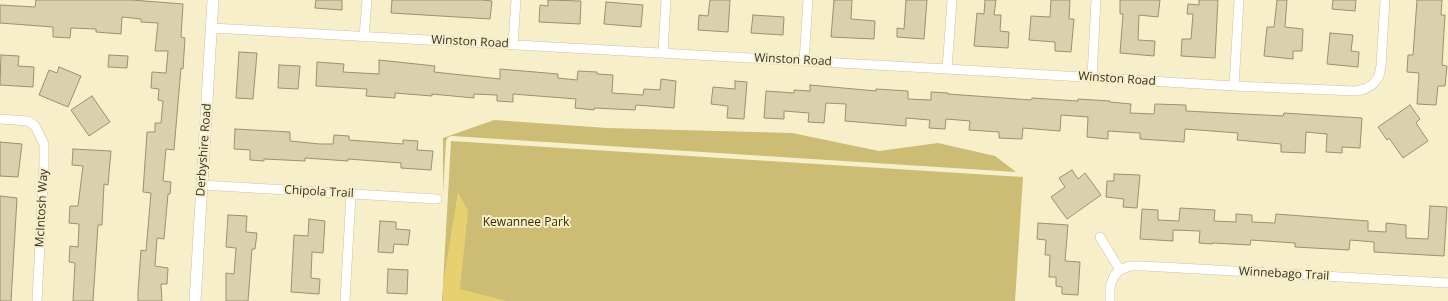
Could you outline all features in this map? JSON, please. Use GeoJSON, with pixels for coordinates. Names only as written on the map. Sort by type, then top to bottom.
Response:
{"type":"FeatureCollection","features":[{"type":"Feature","properties":{"kind":"street","name":"Derbyshire Road"},"geometry":{"type":"LineString","coordinates":[[194,301],[213,0]]}},
{"type":"Feature","properties":{"kind":"street"},"geometry":{"type":"LineString","coordinates":[[364,37],[366,0]]}},
{"type":"Feature","properties":{"kind":"street"},"geometry":{"type":"LineString","coordinates":[[513,44],[516,0]]}},
{"type":"Feature","properties":{"kind":"street"},"geometry":{"type":"LineString","coordinates":[[663,53],[666,0]]}},
{"type":"Feature","properties":{"kind":"street"},"geometry":{"type":"LineString","coordinates":[[804,61],[808,0]]}},
{"type":"Feature","properties":{"kind":"street"},"geometry":{"type":"LineString","coordinates":[[947,69],[952,0]]}},
{"type":"Feature","properties":{"kind":"street"},"geometry":{"type":"LineString","coordinates":[[1092,77],[1096,0]]}},
{"type":"Feature","properties":{"kind":"street"},"geometry":{"type":"LineString","coordinates":[[1234,86],[1239,0]]}},
{"type":"Feature","properties":{"kind":"street","name":"Winston Road"},"geometry":{"type":"LineString","coordinates":[[212,28],[1234,86],[1356,91],[1365,89],[1374,84],[1379,76],[1382,66],[1386,0]]}},
{"type":"Feature","properties":{"kind":"street","name":"McIntosh Way"},"geometry":{"type":"LineString","coordinates":[[0,119],[28,121],[35,126],[44,144],[36,301]]}},
{"type":"Feature","properties":{"kind":"street","name":"Chipola Trail"},"geometry":{"type":"LineString","coordinates":[[202,185],[437,199]]}},
{"type":"Feature","properties":{"kind":"street"},"geometry":{"type":"LineString","coordinates":[[345,301],[352,194]]}},
{"type":"Feature","properties":{"kind":"street"},"geometry":{"type":"LineString","coordinates":[[1100,237],[1120,270],[1114,276],[1110,288],[1110,301]]}},
{"type":"Feature","properties":{"kind":"street","name":"Winnebago Trail"},"geometry":{"type":"LineString","coordinates":[[1120,270],[1130,266],[1144,266],[1448,283]]}},
{"type":"Feature","properties":{"kind":"green space"},"geometry":{"type":"Polygon","coordinates":[[[494,120],[607,128],[792,133],[879,151],[938,143],[995,156],[1016,172],[452,136],[448,137],[446,141],[443,193],[443,138],[494,120]]]}},
{"type":"Feature","properties":{"kind":"green space","name":"Kewannee Park"},"geometry":{"type":"Polygon","coordinates":[[[451,141],[1023,177],[1015,301],[442,301],[451,141]]]}},
{"type":"Feature","properties":{"kind":"shaded area"},"geometry":{"type":"Polygon","coordinates":[[[458,192],[468,211],[460,289],[506,301],[443,301],[443,284],[458,192]]]}},
{"type":"Feature","properties":{"kind":"building"},"geometry":{"type":"Polygon","coordinates":[[[36,0],[132,0],[183,4],[181,37],[185,38],[174,150],[166,149],[163,181],[171,182],[170,194],[168,194],[164,239],[157,238],[155,266],[168,268],[167,284],[161,284],[162,301],[138,301],[141,250],[146,251],[151,193],[143,192],[147,132],[155,132],[155,123],[161,123],[163,101],[158,100],[159,89],[151,88],[152,72],[166,73],[168,51],[155,51],[158,23],[141,22],[141,19],[122,17],[121,34],[96,32],[96,29],[71,28],[70,38],[53,37],[53,27],[0,23],[0,5],[35,7],[36,0]]]}},
{"type":"Feature","properties":{"kind":"building"},"geometry":{"type":"Polygon","coordinates":[[[316,0],[342,0],[342,10],[315,8],[316,0]]]}},
{"type":"Feature","properties":{"kind":"building"},"geometry":{"type":"Polygon","coordinates":[[[392,0],[492,1],[490,19],[391,13],[392,0]]]}},
{"type":"Feature","properties":{"kind":"building"},"geometry":{"type":"Polygon","coordinates":[[[548,0],[581,1],[580,24],[539,22],[540,5],[548,6],[548,0]]]}},
{"type":"Feature","properties":{"kind":"building"},"geometry":{"type":"Polygon","coordinates":[[[710,0],[730,0],[728,32],[698,30],[699,15],[708,16],[710,0]]]}},
{"type":"Feature","properties":{"kind":"building"},"geometry":{"type":"Polygon","coordinates":[[[834,0],[852,0],[851,19],[875,21],[874,39],[831,37],[834,0]]]}},
{"type":"Feature","properties":{"kind":"building"},"geometry":{"type":"Polygon","coordinates":[[[906,0],[927,0],[924,39],[897,37],[897,28],[904,29],[906,0]]]}},
{"type":"Feature","properties":{"kind":"building"},"geometry":{"type":"Polygon","coordinates":[[[985,0],[996,0],[994,15],[1001,15],[1000,31],[1009,32],[1008,48],[974,46],[977,13],[984,14],[985,0]]]}},
{"type":"Feature","properties":{"kind":"building"},"geometry":{"type":"Polygon","coordinates":[[[1051,0],[1070,0],[1069,19],[1074,19],[1071,52],[1055,51],[1055,42],[1029,40],[1031,16],[1050,17],[1051,0]]]}},
{"type":"Feature","properties":{"kind":"building"},"geometry":{"type":"Polygon","coordinates":[[[1120,0],[1160,0],[1158,17],[1139,15],[1138,40],[1155,41],[1154,56],[1120,53],[1123,14],[1120,14],[1120,0]]]}},
{"type":"Feature","properties":{"kind":"building"},"geometry":{"type":"Polygon","coordinates":[[[1199,0],[1218,0],[1215,58],[1181,56],[1182,39],[1191,39],[1193,14],[1187,14],[1188,4],[1199,5],[1199,0]]]}},
{"type":"Feature","properties":{"kind":"building"},"geometry":{"type":"Polygon","coordinates":[[[1277,0],[1287,0],[1285,27],[1303,29],[1302,51],[1293,51],[1293,59],[1264,56],[1267,27],[1274,27],[1277,0]]]}},
{"type":"Feature","properties":{"kind":"building"},"geometry":{"type":"Polygon","coordinates":[[[1333,0],[1356,0],[1355,11],[1332,9],[1333,0]]]}},
{"type":"Feature","properties":{"kind":"building"},"geometry":{"type":"Polygon","coordinates":[[[1417,0],[1442,0],[1441,15],[1445,15],[1442,65],[1447,66],[1445,86],[1438,86],[1436,105],[1417,104],[1419,73],[1407,72],[1408,55],[1413,55],[1417,0]]]}},
{"type":"Feature","properties":{"kind":"building"},"geometry":{"type":"Polygon","coordinates":[[[606,2],[643,5],[641,27],[604,24],[606,2]]]}},
{"type":"Feature","properties":{"kind":"building"},"geometry":{"type":"Polygon","coordinates":[[[753,15],[784,17],[783,35],[751,33],[753,15]]]}},
{"type":"Feature","properties":{"kind":"building"},"geometry":{"type":"Polygon","coordinates":[[[1330,33],[1353,35],[1351,51],[1359,52],[1358,67],[1327,64],[1330,33]]]}},
{"type":"Feature","properties":{"kind":"building"},"geometry":{"type":"Polygon","coordinates":[[[239,52],[257,53],[253,99],[236,98],[239,52]]]}},
{"type":"Feature","properties":{"kind":"building"},"geometry":{"type":"Polygon","coordinates":[[[1,55],[19,56],[18,66],[34,67],[33,87],[0,85],[1,55]]]}},
{"type":"Feature","properties":{"kind":"building"},"geometry":{"type":"Polygon","coordinates":[[[109,55],[128,56],[127,68],[108,67],[109,55]]]}},
{"type":"Feature","properties":{"kind":"building"},"geometry":{"type":"Polygon","coordinates":[[[379,60],[435,66],[434,72],[500,79],[500,69],[558,74],[558,78],[577,80],[578,71],[597,72],[597,74],[613,75],[612,93],[643,95],[644,89],[660,90],[661,79],[676,81],[674,108],[636,105],[635,110],[594,108],[594,110],[575,108],[576,99],[513,94],[513,102],[497,101],[497,95],[474,94],[474,98],[432,94],[432,96],[395,93],[395,98],[366,96],[367,89],[316,86],[317,62],[344,64],[343,72],[379,74],[379,60]]]}},
{"type":"Feature","properties":{"kind":"building"},"geometry":{"type":"Polygon","coordinates":[[[279,65],[300,66],[298,89],[278,88],[279,65]]]}},
{"type":"Feature","properties":{"kind":"building"},"geometry":{"type":"Polygon","coordinates":[[[59,67],[81,76],[68,107],[39,95],[49,70],[57,73],[59,67]]]}},
{"type":"Feature","properties":{"kind":"building"},"geometry":{"type":"Polygon","coordinates":[[[735,81],[747,82],[744,119],[727,118],[728,106],[711,104],[713,87],[735,89],[735,81]]]}},
{"type":"Feature","properties":{"kind":"building"},"geometry":{"type":"Polygon","coordinates":[[[810,85],[876,91],[876,89],[908,91],[908,99],[931,100],[931,92],[1031,100],[1032,98],[1078,101],[1078,99],[1110,101],[1131,104],[1130,113],[1154,114],[1155,104],[1186,105],[1186,111],[1283,116],[1284,113],[1362,118],[1360,148],[1342,147],[1342,153],[1326,152],[1327,134],[1306,132],[1305,153],[1281,152],[1281,144],[1237,140],[1238,133],[1185,129],[1184,142],[1140,139],[1140,133],[1108,131],[1108,139],[1087,137],[1088,117],[1061,115],[1060,131],[1023,128],[1022,139],[999,138],[999,132],[969,130],[970,121],[946,119],[945,129],[929,128],[930,120],[906,118],[906,126],[845,121],[846,104],[826,103],[824,123],[808,122],[809,113],[784,111],[784,119],[764,118],[766,91],[794,93],[794,90],[810,91],[810,85]]]}},
{"type":"Feature","properties":{"kind":"building"},"geometry":{"type":"Polygon","coordinates":[[[92,96],[110,122],[89,136],[71,110],[92,96]]]}},
{"type":"Feature","properties":{"kind":"building"},"geometry":{"type":"Polygon","coordinates":[[[1410,105],[1420,119],[1416,123],[1428,141],[1403,158],[1389,138],[1387,140],[1378,127],[1410,105]]]}},
{"type":"Feature","properties":{"kind":"building"},"geometry":{"type":"Polygon","coordinates":[[[235,129],[290,132],[290,141],[320,144],[333,144],[334,135],[349,136],[349,140],[403,144],[403,140],[418,141],[417,150],[433,151],[431,170],[401,168],[401,163],[348,159],[348,161],[305,158],[305,161],[264,159],[264,161],[250,160],[250,150],[234,149],[235,129]]]}},
{"type":"Feature","properties":{"kind":"building"},"geometry":{"type":"Polygon","coordinates":[[[0,142],[22,144],[18,177],[0,176],[0,142]]]}},
{"type":"Feature","properties":{"kind":"building"},"geometry":{"type":"Polygon","coordinates":[[[73,149],[111,151],[108,185],[104,184],[102,225],[98,225],[93,301],[73,301],[75,263],[69,262],[70,246],[78,247],[79,224],[69,223],[70,206],[78,206],[83,166],[72,165],[73,149]]]}},
{"type":"Feature","properties":{"kind":"building"},"geometry":{"type":"Polygon","coordinates":[[[1072,170],[1078,179],[1085,173],[1101,195],[1067,219],[1051,197],[1065,187],[1059,178],[1072,170]]]}},
{"type":"Feature","properties":{"kind":"building"},"geometry":{"type":"Polygon","coordinates":[[[1114,174],[1140,175],[1137,208],[1123,207],[1124,199],[1106,197],[1107,181],[1114,181],[1114,174]]]}},
{"type":"Feature","properties":{"kind":"building"},"geometry":{"type":"Polygon","coordinates":[[[0,196],[17,198],[11,301],[0,301],[0,196]]]}},
{"type":"Feature","properties":{"kind":"building"},"geometry":{"type":"Polygon","coordinates":[[[1430,206],[1447,207],[1444,256],[1374,252],[1374,242],[1350,240],[1349,250],[1295,247],[1295,243],[1251,240],[1250,245],[1199,243],[1200,231],[1173,230],[1173,241],[1140,239],[1142,209],[1158,210],[1158,220],[1179,221],[1180,208],[1215,210],[1214,221],[1236,222],[1236,214],[1252,215],[1252,222],[1275,223],[1276,214],[1368,221],[1368,231],[1386,232],[1386,223],[1406,225],[1406,238],[1428,239],[1430,206]]]}},
{"type":"Feature","properties":{"kind":"building"},"geometry":{"type":"Polygon","coordinates":[[[228,215],[247,216],[246,232],[257,233],[255,249],[252,249],[248,301],[226,301],[226,273],[234,274],[236,248],[226,247],[228,215]]]}},
{"type":"Feature","properties":{"kind":"building"},"geometry":{"type":"Polygon","coordinates":[[[309,219],[325,221],[323,253],[312,252],[311,278],[320,279],[319,294],[291,292],[294,235],[308,236],[309,219]]]}},
{"type":"Feature","properties":{"kind":"building"},"geometry":{"type":"Polygon","coordinates":[[[380,221],[396,222],[396,229],[410,230],[408,245],[394,244],[393,253],[378,252],[380,221]]]}},
{"type":"Feature","properties":{"kind":"building"},"geometry":{"type":"Polygon","coordinates":[[[1038,223],[1068,225],[1065,261],[1080,262],[1078,295],[1062,294],[1062,287],[1056,286],[1056,277],[1049,277],[1050,255],[1045,255],[1046,240],[1037,239],[1038,223]]]}},
{"type":"Feature","properties":{"kind":"building"},"geometry":{"type":"Polygon","coordinates":[[[388,269],[408,270],[407,294],[387,293],[388,269]]]}}]}
